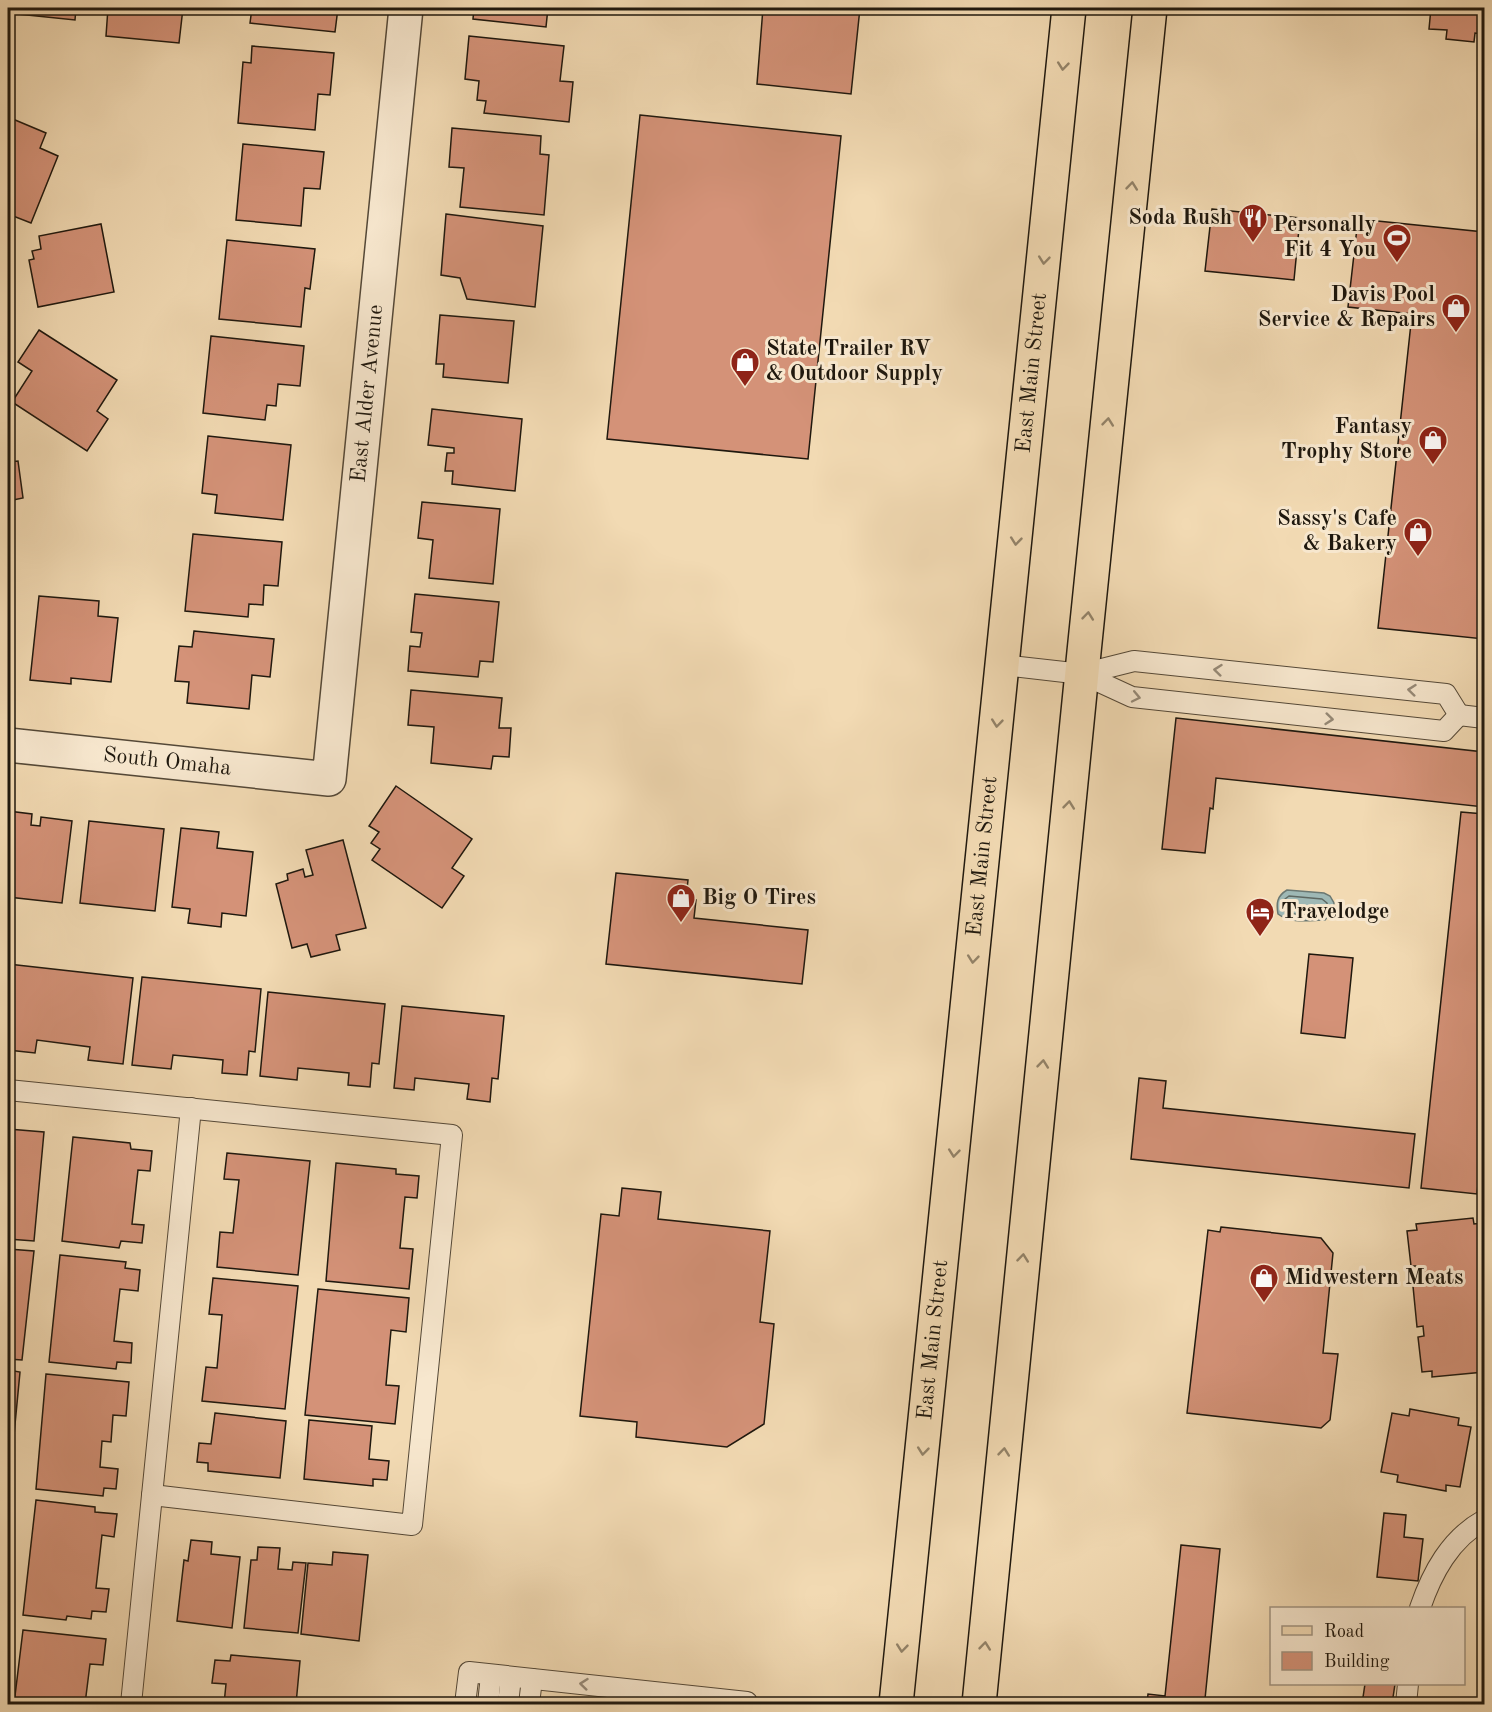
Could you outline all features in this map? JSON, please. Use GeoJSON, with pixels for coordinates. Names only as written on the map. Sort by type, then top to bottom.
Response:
{"type":"FeatureCollection","features":[{"type":"Feature","properties":{"kind":"main road","name":"East Main Street"},"geometry":{"type":"LineString","coordinates":[[896,1704],[1069,8]]}},
{"type":"Feature","properties":{"kind":"main road"},"geometry":{"type":"LineString","coordinates":[[979,1704],[1150,8]]}},
{"type":"Feature","properties":{"kind":"street","name":"East Alder Avenue"},"geometry":{"type":"LineString","coordinates":[[329,779],[406,8]]}},
{"type":"Feature","properties":{"kind":"street","name":"South Omaha"},"geometry":{"type":"LineString","coordinates":[[8,745],[329,779]]}},
{"type":"Feature","properties":{"kind":"lane"},"geometry":{"type":"LineString","coordinates":[[1082,674],[1134,661],[1446,694],[1459,715]]}},
{"type":"Feature","properties":{"kind":"lane"},"geometry":{"type":"LineString","coordinates":[[1003,665],[1082,674],[1132,697],[1409,728],[1443,731],[1459,715]]}},
{"type":"Feature","properties":{"kind":"lane"},"geometry":{"type":"LineString","coordinates":[[1459,715],[1485,718]]}},
{"type":"Feature","properties":{"kind":"lane"},"geometry":{"type":"LineString","coordinates":[[8,1089],[452,1135],[412,1525],[152,1494]]}},
{"type":"Feature","properties":{"kind":"lane"},"geometry":{"type":"LineString","coordinates":[[131,1704],[191,1108]]}},
{"type":"Feature","properties":{"kind":"lane"},"geometry":{"type":"LineString","coordinates":[[1420,1607],[1443,1557],[1473,1527],[1485,1521]]}},
{"type":"Feature","properties":{"kind":"lane"},"geometry":{"type":"LineString","coordinates":[[465,1704],[469,1672],[747,1701]]}},
{"type":"Feature","properties":{"kind":"lane"},"geometry":{"type":"LineString","coordinates":[[488,1704],[491,1675]]}},
{"type":"Feature","properties":{"kind":"lane"},"geometry":{"type":"LineString","coordinates":[[508,1704],[511,1677]]}},
{"type":"Feature","properties":{"kind":"lane"},"geometry":{"type":"LineString","coordinates":[[530,1704],[532,1679]]}},
{"type":"Feature","properties":{"kind":"lane"},"geometry":{"type":"LineString","coordinates":[[1406,1704],[1408,1685]]}},
{"type":"Feature","properties":{"kind":"water"},"geometry":{"type":"Polygon","coordinates":[[[1287,890],[1324,893],[1330,896],[1334,903],[1333,910],[1325,920],[1301,921],[1283,917],[1278,914],[1277,903],[1279,897],[1287,890]]]}},
{"type":"Feature","properties":{"kind":"building"},"geometry":{"type":"Polygon","coordinates":[[[8,8],[76,8],[75,20],[8,13],[8,8]]]}},
{"type":"Feature","properties":{"kind":"building"},"geometry":{"type":"Polygon","coordinates":[[[108,8],[183,8],[179,43],[106,36],[108,8]]]}},
{"type":"Feature","properties":{"kind":"building"},"geometry":{"type":"Polygon","coordinates":[[[252,8],[338,8],[335,32],[250,23],[252,8]]]}},
{"type":"Feature","properties":{"kind":"building"},"geometry":{"type":"Polygon","coordinates":[[[474,8],[548,8],[546,27],[473,19],[474,8]]]}},
{"type":"Feature","properties":{"kind":"building"},"geometry":{"type":"Polygon","coordinates":[[[763,8],[860,8],[851,94],[757,84],[763,8]]]}},
{"type":"Feature","properties":{"kind":"building"},"geometry":{"type":"Polygon","coordinates":[[[1431,8],[1484,8],[1484,34],[1475,33],[1474,42],[1446,39],[1447,30],[1429,29],[1431,8]]]}},
{"type":"Feature","properties":{"kind":"building"},"geometry":{"type":"Polygon","coordinates":[[[469,36],[564,46],[560,81],[573,82],[569,122],[484,113],[486,101],[477,100],[479,81],[465,79],[469,36]]]}},
{"type":"Feature","properties":{"kind":"building"},"geometry":{"type":"Polygon","coordinates":[[[252,46],[334,53],[330,95],[318,94],[315,130],[238,123],[243,62],[251,63],[252,46]]]}},
{"type":"Feature","properties":{"kind":"building"},"geometry":{"type":"Polygon","coordinates":[[[640,115],[841,136],[808,459],[607,439],[640,115]]]}},
{"type":"Feature","properties":{"kind":"building"},"geometry":{"type":"Polygon","coordinates":[[[8,117],[46,133],[40,148],[58,156],[31,223],[8,214],[8,117]]]}},
{"type":"Feature","properties":{"kind":"building"},"geometry":{"type":"Polygon","coordinates":[[[452,128],[541,136],[540,154],[549,155],[544,215],[460,207],[464,168],[449,167],[452,128]]]}},
{"type":"Feature","properties":{"kind":"building"},"geometry":{"type":"Polygon","coordinates":[[[243,144],[324,152],[320,189],[304,188],[301,226],[236,220],[243,144]]]}},
{"type":"Feature","properties":{"kind":"building","name":"Soda Rush"},"geometry":{"type":"Polygon","coordinates":[[[1212,209],[1300,218],[1294,280],[1205,271],[1212,209]]]}},
{"type":"Feature","properties":{"kind":"building"},"geometry":{"type":"Polygon","coordinates":[[[446,214],[543,226],[535,307],[467,299],[460,278],[441,275],[446,214]]]}},
{"type":"Feature","properties":{"kind":"building"},"geometry":{"type":"Polygon","coordinates":[[[1358,219],[1484,232],[1484,639],[1378,628],[1412,314],[1348,307],[1358,219]]]}},
{"type":"Feature","properties":{"kind":"building"},"geometry":{"type":"Polygon","coordinates":[[[101,224],[114,292],[38,307],[29,260],[34,259],[32,251],[41,249],[39,236],[101,224]]]}},
{"type":"Feature","properties":{"kind":"building"},"geometry":{"type":"Polygon","coordinates":[[[227,240],[315,249],[310,289],[305,288],[301,327],[219,319],[227,240]]]}},
{"type":"Feature","properties":{"kind":"building"},"geometry":{"type":"Polygon","coordinates":[[[440,315],[514,321],[508,383],[443,377],[444,364],[436,364],[440,315]]]}},
{"type":"Feature","properties":{"kind":"building"},"geometry":{"type":"Polygon","coordinates":[[[39,330],[117,380],[97,411],[108,419],[87,451],[12,402],[32,371],[18,362],[39,330]]]}},
{"type":"Feature","properties":{"kind":"building"},"geometry":{"type":"Polygon","coordinates":[[[211,336],[304,346],[300,386],[278,384],[276,406],[267,405],[265,420],[203,413],[211,336]]]}},
{"type":"Feature","properties":{"kind":"building"},"geometry":{"type":"Polygon","coordinates":[[[432,409],[522,419],[515,491],[452,484],[453,471],[445,471],[447,453],[454,453],[454,448],[428,445],[432,409]]]}},
{"type":"Feature","properties":{"kind":"building"},"geometry":{"type":"Polygon","coordinates":[[[208,436],[291,445],[283,520],[215,513],[217,495],[202,493],[208,436]]]}},
{"type":"Feature","properties":{"kind":"building"},"geometry":{"type":"Polygon","coordinates":[[[18,461],[23,498],[8,501],[8,462],[18,461]]]}},
{"type":"Feature","properties":{"kind":"building"},"geometry":{"type":"Polygon","coordinates":[[[422,502],[500,509],[493,584],[429,578],[433,540],[418,538],[422,502]]]}},
{"type":"Feature","properties":{"kind":"building"},"geometry":{"type":"Polygon","coordinates":[[[193,534],[282,542],[278,586],[264,585],[263,605],[249,604],[248,617],[185,611],[193,534]]]}},
{"type":"Feature","properties":{"kind":"building"},"geometry":{"type":"Polygon","coordinates":[[[415,594],[499,602],[493,662],[480,661],[478,677],[408,671],[410,646],[420,647],[422,633],[411,632],[415,594]]]}},
{"type":"Feature","properties":{"kind":"building"},"geometry":{"type":"Polygon","coordinates":[[[39,596],[99,601],[98,616],[118,618],[111,682],[71,678],[71,684],[30,680],[39,596]]]}},
{"type":"Feature","properties":{"kind":"building"},"geometry":{"type":"Polygon","coordinates":[[[194,631],[274,639],[270,677],[252,675],[249,709],[187,703],[189,682],[175,681],[179,646],[192,647],[194,631]]]}},
{"type":"Feature","properties":{"kind":"building"},"geometry":{"type":"Polygon","coordinates":[[[411,690],[502,698],[499,728],[511,728],[509,757],[493,756],[491,769],[431,763],[434,727],[408,725],[411,690]]]}},
{"type":"Feature","properties":{"kind":"building"},"geometry":{"type":"Polygon","coordinates":[[[1176,718],[1484,752],[1484,807],[1216,778],[1205,853],[1162,849],[1176,718]]]}},
{"type":"Feature","properties":{"kind":"building"},"geometry":{"type":"Polygon","coordinates":[[[396,786],[472,839],[452,868],[464,876],[442,908],[372,860],[380,849],[371,843],[379,832],[369,826],[396,786]]]}},
{"type":"Feature","properties":{"kind":"building"},"geometry":{"type":"Polygon","coordinates":[[[8,811],[32,814],[31,825],[40,826],[41,817],[72,821],[62,903],[8,897],[8,811]]]}},
{"type":"Feature","properties":{"kind":"building"},"geometry":{"type":"Polygon","coordinates":[[[1461,812],[1484,814],[1484,1127],[1477,1194],[1421,1188],[1461,812]]]}},
{"type":"Feature","properties":{"kind":"building"},"geometry":{"type":"Polygon","coordinates":[[[89,821],[164,829],[155,911],[80,903],[89,821]]]}},
{"type":"Feature","properties":{"kind":"building"},"geometry":{"type":"Polygon","coordinates":[[[181,828],[219,832],[217,848],[253,852],[246,916],[222,913],[221,927],[188,923],[190,909],[172,907],[181,828]]]}},
{"type":"Feature","properties":{"kind":"building"},"geometry":{"type":"Polygon","coordinates":[[[343,840],[366,928],[336,935],[340,950],[311,957],[307,944],[292,948],[276,884],[288,880],[287,874],[303,869],[305,877],[313,875],[306,850],[343,840]]]}},
{"type":"Feature","properties":{"kind":"building","name":"Big O Tires"},"geometry":{"type":"Polygon","coordinates":[[[616,873],[688,880],[686,899],[696,900],[694,918],[808,930],[802,984],[606,964],[616,873]]]}},
{"type":"Feature","properties":{"kind":"building"},"geometry":{"type":"Polygon","coordinates":[[[1309,954],[1353,958],[1345,1038],[1301,1033],[1309,954]]]}},
{"type":"Feature","properties":{"kind":"building"},"geometry":{"type":"Polygon","coordinates":[[[8,964],[133,978],[123,1064],[88,1060],[90,1047],[37,1040],[35,1053],[8,1050],[8,964]]]}},
{"type":"Feature","properties":{"kind":"building"},"geometry":{"type":"Polygon","coordinates":[[[142,977],[261,989],[255,1052],[249,1051],[247,1075],[222,1073],[223,1060],[173,1055],[171,1069],[132,1065],[142,977]]]}},
{"type":"Feature","properties":{"kind":"building"},"geometry":{"type":"Polygon","coordinates":[[[268,992],[385,1004],[379,1064],[372,1063],[370,1087],[348,1085],[349,1073],[298,1068],[297,1080],[260,1076],[268,992]]]}},
{"type":"Feature","properties":{"kind":"building"},"geometry":{"type":"Polygon","coordinates":[[[402,1006],[504,1016],[498,1079],[492,1078],[490,1102],[467,1099],[469,1084],[415,1078],[414,1090],[394,1088],[402,1006]]]}},
{"type":"Feature","properties":{"kind":"building"},"geometry":{"type":"Polygon","coordinates":[[[1139,1078],[1166,1081],[1163,1108],[1415,1134],[1409,1188],[1131,1159],[1139,1078]]]}},
{"type":"Feature","properties":{"kind":"building"},"geometry":{"type":"Polygon","coordinates":[[[8,1129],[44,1132],[34,1241],[8,1239],[8,1129]]]}},
{"type":"Feature","properties":{"kind":"building"},"geometry":{"type":"Polygon","coordinates":[[[73,1137],[130,1143],[131,1149],[152,1151],[150,1171],[138,1170],[132,1224],[144,1225],[142,1243],[121,1241],[119,1248],[62,1241],[73,1137]]]}},
{"type":"Feature","properties":{"kind":"building"},"geometry":{"type":"Polygon","coordinates":[[[227,1153],[310,1161],[298,1275],[217,1267],[220,1232],[233,1233],[239,1180],[224,1179],[227,1153]]]}},
{"type":"Feature","properties":{"kind":"building"},"geometry":{"type":"Polygon","coordinates":[[[336,1163],[396,1169],[396,1174],[419,1176],[417,1198],[405,1197],[400,1248],[413,1249],[409,1289],[326,1281],[336,1163]]]}},
{"type":"Feature","properties":{"kind":"building"},"geometry":{"type":"Polygon","coordinates":[[[622,1188],[661,1192],[658,1219],[770,1231],[760,1322],[774,1324],[764,1424],[727,1447],[636,1437],[637,1422],[580,1416],[601,1214],[619,1216],[622,1188]]]}},
{"type":"Feature","properties":{"kind":"building"},"geometry":{"type":"Polygon","coordinates":[[[1473,1218],[1474,1224],[1483,1223],[1484,1234],[1484,1258],[1481,1259],[1482,1268],[1484,1268],[1484,1372],[1432,1377],[1432,1371],[1422,1372],[1418,1337],[1424,1336],[1423,1326],[1417,1327],[1412,1276],[1418,1276],[1416,1266],[1411,1266],[1407,1231],[1417,1230],[1416,1224],[1473,1218]]]}},
{"type":"Feature","properties":{"kind":"building","name":"Midwestern Meats"},"geometry":{"type":"Polygon","coordinates":[[[1221,1227],[1321,1238],[1333,1253],[1323,1353],[1338,1354],[1330,1420],[1321,1428],[1187,1413],[1208,1230],[1220,1232],[1221,1227]]]}},
{"type":"Feature","properties":{"kind":"building"},"geometry":{"type":"Polygon","coordinates":[[[8,1249],[34,1251],[22,1360],[8,1359],[8,1249]]]}},
{"type":"Feature","properties":{"kind":"building"},"geometry":{"type":"Polygon","coordinates":[[[60,1255],[126,1262],[125,1268],[140,1270],[138,1291],[120,1289],[114,1341],[132,1343],[131,1363],[117,1362],[116,1369],[49,1362],[60,1255]]]}},
{"type":"Feature","properties":{"kind":"building"},"geometry":{"type":"Polygon","coordinates":[[[213,1278],[298,1286],[285,1409],[202,1401],[206,1367],[217,1368],[222,1315],[209,1314],[213,1278]]]}},
{"type":"Feature","properties":{"kind":"building"},"geometry":{"type":"Polygon","coordinates":[[[318,1289],[409,1298],[406,1332],[391,1330],[386,1385],[399,1386],[395,1424],[305,1415],[318,1289]]]}},
{"type":"Feature","properties":{"kind":"building"},"geometry":{"type":"Polygon","coordinates":[[[8,1370],[20,1372],[9,1487],[8,1486],[8,1370]]]}},
{"type":"Feature","properties":{"kind":"building"},"geometry":{"type":"Polygon","coordinates":[[[46,1374],[129,1382],[126,1416],[113,1415],[111,1442],[102,1441],[100,1467],[118,1469],[116,1489],[104,1488],[103,1496],[36,1489],[46,1374]]]}},
{"type":"Feature","properties":{"kind":"building"},"geometry":{"type":"Polygon","coordinates":[[[1410,1409],[1459,1418],[1458,1425],[1471,1427],[1460,1487],[1446,1485],[1446,1491],[1397,1482],[1398,1475],[1381,1472],[1392,1413],[1409,1416],[1410,1409]]]}},
{"type":"Feature","properties":{"kind":"building"},"geometry":{"type":"Polygon","coordinates":[[[215,1413],[286,1421],[280,1478],[208,1471],[208,1463],[197,1462],[199,1443],[211,1444],[215,1413]]]}},
{"type":"Feature","properties":{"kind":"building"},"geometry":{"type":"Polygon","coordinates":[[[309,1420],[372,1426],[369,1459],[389,1461],[387,1480],[373,1479],[373,1486],[304,1479],[309,1420]]]}},
{"type":"Feature","properties":{"kind":"building"},"geometry":{"type":"Polygon","coordinates":[[[36,1500],[95,1507],[95,1512],[117,1514],[114,1537],[102,1535],[96,1588],[109,1589],[106,1612],[92,1611],[91,1619],[67,1616],[66,1620],[23,1615],[36,1500]]]}},
{"type":"Feature","properties":{"kind":"building"},"geometry":{"type":"Polygon","coordinates":[[[1384,1513],[1406,1515],[1404,1537],[1423,1539],[1418,1581],[1377,1577],[1384,1513]]]}},
{"type":"Feature","properties":{"kind":"building"},"geometry":{"type":"Polygon","coordinates":[[[191,1540],[212,1542],[211,1554],[240,1557],[232,1628],[177,1621],[184,1560],[188,1561],[191,1540]]]}},
{"type":"Feature","properties":{"kind":"building"},"geometry":{"type":"Polygon","coordinates":[[[1181,1545],[1220,1549],[1205,1699],[1220,1700],[1220,1704],[1147,1704],[1148,1694],[1165,1696],[1181,1545]]]}},
{"type":"Feature","properties":{"kind":"building"},"geometry":{"type":"Polygon","coordinates":[[[258,1547],[280,1548],[278,1569],[292,1570],[293,1562],[306,1563],[298,1633],[244,1628],[251,1560],[257,1560],[258,1547]]]}},
{"type":"Feature","properties":{"kind":"building"},"geometry":{"type":"Polygon","coordinates":[[[333,1552],[368,1555],[359,1641],[301,1634],[308,1563],[332,1565],[333,1552]]]}},
{"type":"Feature","properties":{"kind":"building"},"geometry":{"type":"Polygon","coordinates":[[[23,1630],[106,1639],[103,1665],[90,1664],[85,1704],[14,1704],[23,1630]]]}},
{"type":"Feature","properties":{"kind":"building"},"geometry":{"type":"Polygon","coordinates":[[[1481,1654],[1484,1654],[1484,1690],[1478,1689],[1481,1654]]]}},
{"type":"Feature","properties":{"kind":"building"},"geometry":{"type":"Polygon","coordinates":[[[231,1655],[300,1661],[296,1704],[224,1704],[226,1684],[212,1683],[215,1660],[230,1661],[231,1655]]]}},
{"type":"Feature","properties":{"kind":"building"},"geometry":{"type":"Polygon","coordinates":[[[1365,1685],[1395,1685],[1392,1704],[1362,1704],[1365,1685]]]}},
{"type":"Feature","properties":{"kind":"building"},"geometry":{"type":"Polygon","coordinates":[[[1484,1690],[1484,1704],[1476,1704],[1477,1699],[1483,1699],[1484,1690]]]}},
{"type":"Feature","properties":{"kind":"place","name":"Soda Rush"},"geometry":{"type":"Point","coordinates":[1253,244]}},
{"type":"Feature","properties":{"kind":"place","name":"Personally Fit 4 You"},"geometry":{"type":"Point","coordinates":[1397,264]}},
{"type":"Feature","properties":{"kind":"place","name":"Davis Pool Service & Repairs"},"geometry":{"type":"Point","coordinates":[1456,334]}},
{"type":"Feature","properties":{"kind":"place","name":"State Trailer RV & Outdoor Supply"},"geometry":{"type":"Point","coordinates":[745,388]}},
{"type":"Feature","properties":{"kind":"place","name":"Fantasy Trophy Store"},"geometry":{"type":"Point","coordinates":[1433,466]}},
{"type":"Feature","properties":{"kind":"place","name":"Sassy's Cafe & Bakery"},"geometry":{"type":"Point","coordinates":[1418,558]}},
{"type":"Feature","properties":{"kind":"place","name":"Big O Tires"},"geometry":{"type":"Point","coordinates":[681,924]}},
{"type":"Feature","properties":{"kind":"place","name":"Travelodge"},"geometry":{"type":"Point","coordinates":[1260,938]}},
{"type":"Feature","properties":{"kind":"place","name":"Midwestern Meats"},"geometry":{"type":"Point","coordinates":[1264,1304]}}]}
